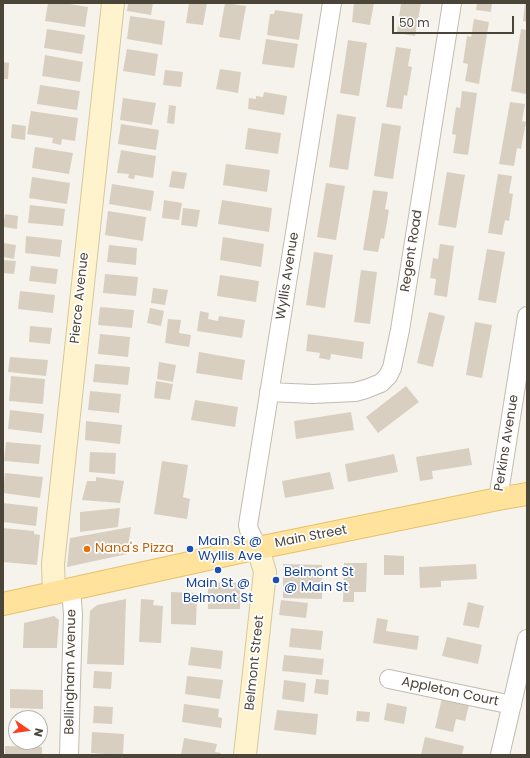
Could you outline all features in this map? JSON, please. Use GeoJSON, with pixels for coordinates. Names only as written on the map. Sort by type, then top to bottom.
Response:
{"type":"FeatureCollection","features":[{"type":"Feature","properties":{"kind":"main road","name":"Main Street"},"geometry":{"type":"LineString","coordinates":[[3,604],[258,548],[527,494]]}},
{"type":"Feature","properties":{"kind":"street","name":"Pierce Avenue"},"geometry":{"type":"LineString","coordinates":[[62,591],[53,564],[112,3]]}},
{"type":"Feature","properties":{"kind":"street","name":"Wyllis Avenue"},"geometry":{"type":"LineString","coordinates":[[258,548],[248,525],[332,3]]}},
{"type":"Feature","properties":{"kind":"street","name":"Regent Road"},"geometry":{"type":"LineString","coordinates":[[269,392],[313,394],[355,392],[381,383],[388,376],[392,368],[400,330],[452,3]]}},
{"type":"Feature","properties":{"kind":"street","name":"Perkins Avenue"},"geometry":{"type":"LineString","coordinates":[[498,499],[527,316]]}},
{"type":"Feature","properties":{"kind":"street","name":"Belmont Street"},"geometry":{"type":"LineString","coordinates":[[245,755],[265,572],[258,548]]}},
{"type":"Feature","properties":{"kind":"street","name":"Bellingham Avenue"},"geometry":{"type":"LineString","coordinates":[[62,591],[73,617],[68,755]]}},
{"type":"Feature","properties":{"kind":"street"},"geometry":{"type":"LineString","coordinates":[[500,755],[527,639]]}},
{"type":"Feature","properties":{"kind":"street","name":"Appleton Court"},"geometry":{"type":"LineString","coordinates":[[389,679],[512,705]]}},
{"type":"Feature","properties":{"kind":"building"},"geometry":{"type":"Polygon","coordinates":[[[48,3],[64,3],[88,7],[85,27],[45,21],[48,3]]]}},
{"type":"Feature","properties":{"kind":"building"},"geometry":{"type":"Polygon","coordinates":[[[128,3],[153,3],[151,15],[127,11],[128,3]]]}},
{"type":"Feature","properties":{"kind":"building"},"geometry":{"type":"Polygon","coordinates":[[[189,3],[207,3],[203,25],[186,23],[189,3]]]}},
{"type":"Feature","properties":{"kind":"building"},"geometry":{"type":"Polygon","coordinates":[[[225,3],[246,6],[240,40],[219,37],[225,3]]]}},
{"type":"Feature","properties":{"kind":"building"},"geometry":{"type":"Polygon","coordinates":[[[354,3],[374,3],[370,25],[352,22],[354,3]]]}},
{"type":"Feature","properties":{"kind":"building"},"geometry":{"type":"Polygon","coordinates":[[[401,3],[421,3],[415,36],[397,33],[401,3]]]}},
{"type":"Feature","properties":{"kind":"building"},"geometry":{"type":"Polygon","coordinates":[[[477,3],[492,3],[491,12],[476,10],[477,3]]]}},
{"type":"Feature","properties":{"kind":"building"},"geometry":{"type":"Polygon","coordinates":[[[525,3],[527,3],[527,22],[523,21],[525,3]]]}},
{"type":"Feature","properties":{"kind":"building"},"geometry":{"type":"Polygon","coordinates":[[[275,10],[303,14],[299,40],[267,35],[270,14],[274,14],[275,10]]]}},
{"type":"Feature","properties":{"kind":"building"},"geometry":{"type":"Polygon","coordinates":[[[130,16],[165,21],[162,45],[127,39],[130,16]]]}},
{"type":"Feature","properties":{"kind":"building"},"geometry":{"type":"Polygon","coordinates":[[[474,19],[489,22],[479,84],[465,81],[468,64],[463,63],[467,36],[471,37],[474,19]]]}},
{"type":"Feature","properties":{"kind":"building"},"geometry":{"type":"Polygon","coordinates":[[[47,29],[85,35],[82,54],[44,48],[47,29]]]}},
{"type":"Feature","properties":{"kind":"building"},"geometry":{"type":"Polygon","coordinates":[[[521,29],[527,30],[526,94],[511,91],[521,29]]]}},
{"type":"Feature","properties":{"kind":"building"},"geometry":{"type":"Polygon","coordinates":[[[266,39],[298,44],[294,68],[262,64],[266,39]]]}},
{"type":"Feature","properties":{"kind":"building"},"geometry":{"type":"Polygon","coordinates":[[[348,40],[367,43],[359,96],[340,93],[348,40]]]}},
{"type":"Feature","properties":{"kind":"building"},"geometry":{"type":"Polygon","coordinates":[[[396,47],[411,49],[408,66],[412,67],[407,96],[404,95],[402,109],[386,107],[396,47]]]}},
{"type":"Feature","properties":{"kind":"building"},"geometry":{"type":"Polygon","coordinates":[[[127,49],[158,54],[155,76],[123,71],[127,49]]]}},
{"type":"Feature","properties":{"kind":"building"},"geometry":{"type":"Polygon","coordinates":[[[45,55],[83,62],[80,82],[42,76],[45,55]]]}},
{"type":"Feature","properties":{"kind":"building"},"geometry":{"type":"Polygon","coordinates":[[[3,62],[9,63],[8,79],[3,79],[3,62]]]}},
{"type":"Feature","properties":{"kind":"building"},"geometry":{"type":"Polygon","coordinates":[[[220,69],[241,72],[238,93],[216,89],[220,69]]]}},
{"type":"Feature","properties":{"kind":"building"},"geometry":{"type":"Polygon","coordinates":[[[165,70],[183,72],[181,87],[163,85],[165,70]]]}},
{"type":"Feature","properties":{"kind":"building"},"geometry":{"type":"Polygon","coordinates":[[[40,85],[80,91],[77,110],[37,104],[40,85]]]}},
{"type":"Feature","properties":{"kind":"building"},"geometry":{"type":"Polygon","coordinates":[[[462,91],[477,93],[468,155],[453,153],[456,135],[452,134],[456,107],[460,108],[462,91]]]}},
{"type":"Feature","properties":{"kind":"building"},"geometry":{"type":"Polygon","coordinates":[[[264,92],[287,96],[284,115],[248,109],[249,98],[256,99],[256,96],[263,97],[264,92]]]}},
{"type":"Feature","properties":{"kind":"building"},"geometry":{"type":"Polygon","coordinates":[[[123,98],[156,103],[152,125],[120,120],[123,98]]]}},
{"type":"Feature","properties":{"kind":"building"},"geometry":{"type":"Polygon","coordinates":[[[510,102],[525,104],[522,121],[526,122],[521,149],[517,148],[514,166],[499,164],[510,102]]]}},
{"type":"Feature","properties":{"kind":"building"},"geometry":{"type":"Polygon","coordinates":[[[169,105],[176,106],[174,124],[167,123],[169,105]]]}},
{"type":"Feature","properties":{"kind":"building"},"geometry":{"type":"Polygon","coordinates":[[[31,111],[78,118],[75,141],[62,139],[61,145],[52,143],[53,138],[27,134],[31,111]]]}},
{"type":"Feature","properties":{"kind":"building"},"geometry":{"type":"Polygon","coordinates":[[[337,114],[356,117],[348,170],[329,167],[337,114]]]}},
{"type":"Feature","properties":{"kind":"building"},"geometry":{"type":"Polygon","coordinates":[[[382,123],[401,126],[393,179],[374,176],[382,123]]]}},
{"type":"Feature","properties":{"kind":"building"},"geometry":{"type":"Polygon","coordinates":[[[12,124],[26,126],[25,140],[11,138],[12,124]]]}},
{"type":"Feature","properties":{"kind":"building"},"geometry":{"type":"Polygon","coordinates":[[[121,124],[159,130],[156,150],[118,144],[121,124]]]}},
{"type":"Feature","properties":{"kind":"building"},"geometry":{"type":"Polygon","coordinates":[[[248,128],[281,133],[278,154],[245,149],[248,128]]]}},
{"type":"Feature","properties":{"kind":"building"},"geometry":{"type":"Polygon","coordinates":[[[35,147],[73,153],[69,174],[32,168],[35,147]]]}},
{"type":"Feature","properties":{"kind":"building"},"geometry":{"type":"Polygon","coordinates":[[[121,150],[156,156],[153,178],[135,175],[134,179],[128,178],[129,174],[117,173],[121,150]]]}},
{"type":"Feature","properties":{"kind":"building"},"geometry":{"type":"Polygon","coordinates":[[[226,164],[270,170],[267,192],[223,185],[226,164]]]}},
{"type":"Feature","properties":{"kind":"building"},"geometry":{"type":"Polygon","coordinates":[[[172,171],[187,173],[184,189],[169,187],[172,171]]]}},
{"type":"Feature","properties":{"kind":"building"},"geometry":{"type":"Polygon","coordinates":[[[447,172],[465,175],[456,228],[438,225],[447,172]]]}},
{"type":"Feature","properties":{"kind":"building"},"geometry":{"type":"Polygon","coordinates":[[[498,174],[512,176],[509,193],[513,194],[509,221],[505,220],[502,235],[488,233],[498,174]]]}},
{"type":"Feature","properties":{"kind":"building"},"geometry":{"type":"Polygon","coordinates":[[[32,177],[70,183],[67,204],[29,198],[32,177]]]}},
{"type":"Feature","properties":{"kind":"building"},"geometry":{"type":"Polygon","coordinates":[[[326,183],[345,186],[336,240],[317,237],[326,183]]]}},
{"type":"Feature","properties":{"kind":"building"},"geometry":{"type":"Polygon","coordinates":[[[112,184],[154,191],[151,211],[109,204],[112,184]]]}},
{"type":"Feature","properties":{"kind":"building"},"geometry":{"type":"Polygon","coordinates":[[[373,190],[388,192],[385,209],[389,210],[384,239],[381,238],[378,252],[363,250],[373,190]]]}},
{"type":"Feature","properties":{"kind":"building"},"geometry":{"type":"Polygon","coordinates":[[[164,200],[182,203],[179,220],[162,218],[164,200]]]}},
{"type":"Feature","properties":{"kind":"building"},"geometry":{"type":"Polygon","coordinates":[[[222,200],[272,208],[269,232],[218,224],[222,200]]]}},
{"type":"Feature","properties":{"kind":"building"},"geometry":{"type":"Polygon","coordinates":[[[30,205],[65,209],[63,226],[28,223],[30,205]]]}},
{"type":"Feature","properties":{"kind":"building"},"geometry":{"type":"Polygon","coordinates":[[[183,208],[200,210],[197,227],[181,225],[183,208]]]}},
{"type":"Feature","properties":{"kind":"building"},"geometry":{"type":"Polygon","coordinates":[[[108,211],[146,217],[143,241],[105,235],[108,211]]]}},
{"type":"Feature","properties":{"kind":"building"},"geometry":{"type":"Polygon","coordinates":[[[5,214],[18,216],[17,229],[3,227],[5,214]]]}},
{"type":"Feature","properties":{"kind":"building"},"geometry":{"type":"Polygon","coordinates":[[[26,236],[62,240],[60,257],[25,253],[26,236]]]}},
{"type":"Feature","properties":{"kind":"building"},"geometry":{"type":"Polygon","coordinates":[[[223,237],[264,244],[261,267],[220,260],[223,237]]]}},
{"type":"Feature","properties":{"kind":"building"},"geometry":{"type":"Polygon","coordinates":[[[4,243],[16,245],[14,259],[3,257],[4,243]]]}},
{"type":"Feature","properties":{"kind":"building"},"geometry":{"type":"Polygon","coordinates":[[[440,244],[454,246],[447,297],[434,295],[436,279],[430,278],[433,258],[438,259],[440,244]]]}},
{"type":"Feature","properties":{"kind":"building"},"geometry":{"type":"Polygon","coordinates":[[[109,245],[137,248],[136,265],[107,262],[109,245]]]}},
{"type":"Feature","properties":{"kind":"building"},"geometry":{"type":"Polygon","coordinates":[[[487,249],[505,252],[496,303],[478,300],[487,249]]]}},
{"type":"Feature","properties":{"kind":"building"},"geometry":{"type":"Polygon","coordinates":[[[314,252],[333,255],[325,308],[306,305],[314,252]]]}},
{"type":"Feature","properties":{"kind":"building"},"geometry":{"type":"Polygon","coordinates":[[[3,260],[16,261],[14,274],[3,273],[3,260]]]}},
{"type":"Feature","properties":{"kind":"building"},"geometry":{"type":"Polygon","coordinates":[[[31,266],[58,269],[56,284],[29,281],[31,266]]]}},
{"type":"Feature","properties":{"kind":"building"},"geometry":{"type":"Polygon","coordinates":[[[361,270],[377,272],[370,324],[354,322],[361,270]]]}},
{"type":"Feature","properties":{"kind":"building"},"geometry":{"type":"Polygon","coordinates":[[[105,274],[138,277],[136,296],[103,293],[105,274]]]}},
{"type":"Feature","properties":{"kind":"building"},"geometry":{"type":"Polygon","coordinates":[[[220,275],[259,281],[256,302],[217,296],[220,275]]]}},
{"type":"Feature","properties":{"kind":"building"},"geometry":{"type":"Polygon","coordinates":[[[153,288],[168,290],[165,305],[151,303],[153,288]]]}},
{"type":"Feature","properties":{"kind":"building"},"geometry":{"type":"Polygon","coordinates":[[[20,291],[55,295],[53,313],[18,309],[20,291]]]}},
{"type":"Feature","properties":{"kind":"building"},"geometry":{"type":"Polygon","coordinates":[[[100,307],[134,310],[132,328],[98,325],[100,307]]]}},
{"type":"Feature","properties":{"kind":"building"},"geometry":{"type":"Polygon","coordinates":[[[150,308],[164,311],[161,326],[147,323],[150,308]]]}},
{"type":"Feature","properties":{"kind":"building"},"geometry":{"type":"Polygon","coordinates":[[[200,311],[209,313],[208,319],[218,321],[219,316],[245,320],[242,338],[197,331],[200,311]]]}},
{"type":"Feature","properties":{"kind":"building"},"geometry":{"type":"Polygon","coordinates":[[[429,312],[445,316],[433,367],[417,363],[429,312]]]}},
{"type":"Feature","properties":{"kind":"building"},"geometry":{"type":"Polygon","coordinates":[[[168,319],[181,320],[179,333],[191,335],[189,347],[165,343],[168,319]]]}},
{"type":"Feature","properties":{"kind":"building"},"geometry":{"type":"Polygon","coordinates":[[[475,322],[492,325],[482,378],[466,375],[475,322]]]}},
{"type":"Feature","properties":{"kind":"building"},"geometry":{"type":"Polygon","coordinates":[[[30,326],[52,328],[50,344],[29,342],[30,326]]]}},
{"type":"Feature","properties":{"kind":"building"},"geometry":{"type":"Polygon","coordinates":[[[100,334],[130,337],[128,357],[98,354],[100,334]]]}},
{"type":"Feature","properties":{"kind":"building"},"geometry":{"type":"Polygon","coordinates":[[[308,334],[364,342],[362,359],[331,354],[330,360],[319,358],[320,353],[306,351],[308,334]]]}},
{"type":"Feature","properties":{"kind":"building"},"geometry":{"type":"Polygon","coordinates":[[[199,352],[245,360],[242,380],[196,373],[199,352]]]}},
{"type":"Feature","properties":{"kind":"building"},"geometry":{"type":"Polygon","coordinates":[[[10,357],[48,360],[46,376],[8,372],[10,357]]]}},
{"type":"Feature","properties":{"kind":"building"},"geometry":{"type":"Polygon","coordinates":[[[159,362],[176,365],[173,382],[157,379],[159,362]]]}},
{"type":"Feature","properties":{"kind":"building"},"geometry":{"type":"Polygon","coordinates":[[[95,364],[130,367],[128,385],[93,382],[95,364]]]}},
{"type":"Feature","properties":{"kind":"building"},"geometry":{"type":"Polygon","coordinates":[[[11,376],[45,379],[43,404],[9,401],[11,376]]]}},
{"type":"Feature","properties":{"kind":"building"},"geometry":{"type":"Polygon","coordinates":[[[156,381],[173,384],[170,400],[154,398],[156,381]]]}},
{"type":"Feature","properties":{"kind":"building"},"geometry":{"type":"Polygon","coordinates":[[[406,386],[419,402],[378,433],[366,417],[406,386]]]}},
{"type":"Feature","properties":{"kind":"building"},"geometry":{"type":"Polygon","coordinates":[[[90,391],[121,394],[119,413],[88,410],[90,391]]]}},
{"type":"Feature","properties":{"kind":"building"},"geometry":{"type":"Polygon","coordinates":[[[195,400],[238,407],[235,427],[191,420],[195,400]]]}},
{"type":"Feature","properties":{"kind":"building"},"geometry":{"type":"Polygon","coordinates":[[[10,410],[44,414],[42,433],[8,429],[10,410]]]}},
{"type":"Feature","properties":{"kind":"building"},"geometry":{"type":"Polygon","coordinates":[[[351,412],[354,430],[296,439],[294,421],[351,412]]]}},
{"type":"Feature","properties":{"kind":"building"},"geometry":{"type":"Polygon","coordinates":[[[86,421],[122,425],[120,444],[85,440],[86,421]]]}},
{"type":"Feature","properties":{"kind":"building"},"geometry":{"type":"Polygon","coordinates":[[[6,442],[41,445],[39,464],[4,461],[6,442]]]}},
{"type":"Feature","properties":{"kind":"building"},"geometry":{"type":"Polygon","coordinates":[[[469,448],[472,465],[432,471],[433,479],[420,481],[416,457],[469,448]]]}},
{"type":"Feature","properties":{"kind":"building"},"geometry":{"type":"Polygon","coordinates":[[[90,452],[116,453],[115,474],[89,472],[90,452]]]}},
{"type":"Feature","properties":{"kind":"building"},"geometry":{"type":"Polygon","coordinates":[[[394,454],[398,472],[348,482],[345,464],[394,454]]]}},
{"type":"Feature","properties":{"kind":"building"},"geometry":{"type":"Polygon","coordinates":[[[162,461],[188,465],[183,497],[190,499],[187,519],[154,514],[162,461]]]}},
{"type":"Feature","properties":{"kind":"building"},"geometry":{"type":"Polygon","coordinates":[[[330,472],[334,489],[285,498],[282,481],[330,472]]]}},
{"type":"Feature","properties":{"kind":"building"},"geometry":{"type":"Polygon","coordinates":[[[5,473],[43,477],[40,498],[3,493],[5,473]]]}},
{"type":"Feature","properties":{"kind":"building"},"geometry":{"type":"Polygon","coordinates":[[[96,477],[124,481],[120,503],[82,500],[87,481],[96,481],[96,477]]]}},
{"type":"Feature","properties":{"kind":"building"},"geometry":{"type":"Polygon","coordinates":[[[3,503],[38,507],[36,526],[3,522],[3,503]]]}},
{"type":"Feature","properties":{"kind":"building"},"geometry":{"type":"Polygon","coordinates":[[[120,508],[118,527],[80,532],[80,512],[120,508]]]}},
{"type":"Feature","properties":{"kind":"building"},"geometry":{"type":"Polygon","coordinates":[[[131,527],[127,554],[67,567],[70,538],[131,527]]]}},
{"type":"Feature","properties":{"kind":"building"},"geometry":{"type":"Polygon","coordinates":[[[3,528],[34,531],[34,534],[40,535],[37,565],[3,562],[3,528]]]}},
{"type":"Feature","properties":{"kind":"building"},"geometry":{"type":"Polygon","coordinates":[[[384,555],[404,556],[404,575],[384,575],[384,555]]]}},
{"type":"Feature","properties":{"kind":"building"},"geometry":{"type":"Polygon","coordinates":[[[344,563],[367,563],[366,592],[354,592],[354,602],[343,602],[344,563]]]}},
{"type":"Feature","properties":{"kind":"building"},"geometry":{"type":"Polygon","coordinates":[[[283,564],[322,565],[322,599],[283,598],[283,564]]]}},
{"type":"Feature","properties":{"kind":"building"},"geometry":{"type":"Polygon","coordinates":[[[476,564],[477,579],[441,581],[441,587],[420,588],[419,567],[476,564]]]}},
{"type":"Feature","properties":{"kind":"building"},"geometry":{"type":"Polygon","coordinates":[[[208,582],[240,583],[240,609],[208,609],[208,582]]]}},
{"type":"Feature","properties":{"kind":"building"},"geometry":{"type":"Polygon","coordinates":[[[171,592],[197,593],[196,625],[171,624],[171,592]]]}},
{"type":"Feature","properties":{"kind":"building"},"geometry":{"type":"Polygon","coordinates":[[[126,599],[124,665],[87,664],[90,611],[97,605],[126,599]]]}},
{"type":"Feature","properties":{"kind":"building"},"geometry":{"type":"Polygon","coordinates":[[[141,599],[154,600],[153,605],[163,606],[161,643],[139,642],[141,599]]]}},
{"type":"Feature","properties":{"kind":"building"},"geometry":{"type":"Polygon","coordinates":[[[281,600],[308,603],[306,618],[279,615],[281,600]]]}},
{"type":"Feature","properties":{"kind":"building"},"geometry":{"type":"Polygon","coordinates":[[[468,602],[484,606],[479,628],[463,625],[468,602]]]}},
{"type":"Feature","properties":{"kind":"building"},"geometry":{"type":"Polygon","coordinates":[[[54,616],[59,620],[57,648],[23,648],[24,623],[54,616]]]}},
{"type":"Feature","properties":{"kind":"building"},"geometry":{"type":"Polygon","coordinates":[[[377,618],[388,620],[386,631],[419,636],[417,650],[373,643],[377,618]]]}},
{"type":"Feature","properties":{"kind":"building"},"geometry":{"type":"Polygon","coordinates":[[[291,628],[323,631],[321,650],[289,647],[291,628]]]}},
{"type":"Feature","properties":{"kind":"building"},"geometry":{"type":"Polygon","coordinates":[[[447,637],[482,645],[478,664],[442,656],[447,637]]]}},
{"type":"Feature","properties":{"kind":"building"},"geometry":{"type":"Polygon","coordinates":[[[191,647],[223,651],[221,669],[188,665],[191,647]]]}},
{"type":"Feature","properties":{"kind":"building"},"geometry":{"type":"Polygon","coordinates":[[[284,655],[324,659],[322,675],[282,671],[284,655]]]}},
{"type":"Feature","properties":{"kind":"building"},"geometry":{"type":"Polygon","coordinates":[[[94,671],[112,672],[111,689],[93,688],[94,671]]]}},
{"type":"Feature","properties":{"kind":"building"},"geometry":{"type":"Polygon","coordinates":[[[187,676],[223,680],[220,699],[185,694],[187,676]]]}},
{"type":"Feature","properties":{"kind":"building"},"geometry":{"type":"Polygon","coordinates":[[[316,679],[329,680],[328,695],[314,693],[316,679]]]}},
{"type":"Feature","properties":{"kind":"building"},"geometry":{"type":"Polygon","coordinates":[[[284,680],[306,683],[304,702],[282,699],[284,680]]]}},
{"type":"Feature","properties":{"kind":"building"},"geometry":{"type":"Polygon","coordinates":[[[10,689],[43,690],[43,709],[10,708],[10,689]]]}},
{"type":"Feature","properties":{"kind":"building"},"geometry":{"type":"Polygon","coordinates":[[[442,698],[469,705],[465,721],[456,719],[453,732],[435,728],[442,698]]]}},
{"type":"Feature","properties":{"kind":"building"},"geometry":{"type":"Polygon","coordinates":[[[387,703],[407,707],[404,724],[384,720],[387,703]]]}},
{"type":"Feature","properties":{"kind":"building"},"geometry":{"type":"Polygon","coordinates":[[[184,704],[219,709],[218,717],[222,718],[221,728],[182,722],[184,704]]]}},
{"type":"Feature","properties":{"kind":"building"},"geometry":{"type":"Polygon","coordinates":[[[94,706],[113,707],[112,724],[93,723],[94,706]]]}},
{"type":"Feature","properties":{"kind":"building"},"geometry":{"type":"Polygon","coordinates":[[[277,710],[318,714],[316,735],[274,730],[277,710]]]}},
{"type":"Feature","properties":{"kind":"building"},"geometry":{"type":"Polygon","coordinates":[[[357,711],[370,712],[369,722],[356,721],[357,711]]]}},
{"type":"Feature","properties":{"kind":"building"},"geometry":{"type":"Polygon","coordinates":[[[92,732],[124,734],[123,755],[91,753],[92,732]]]}},
{"type":"Feature","properties":{"kind":"building"},"geometry":{"type":"Polygon","coordinates":[[[425,737],[464,746],[462,755],[421,755],[425,737]]]}},
{"type":"Feature","properties":{"kind":"building"},"geometry":{"type":"Polygon","coordinates":[[[184,738],[217,744],[215,752],[221,753],[220,755],[181,755],[184,738]]]}},
{"type":"Feature","properties":{"kind":"building"},"geometry":{"type":"Polygon","coordinates":[[[5,746],[8,746],[8,750],[42,750],[42,755],[5,755],[5,746]]]}},
{"type":"Feature","properties":{"kind":"place","name":"Nana's Pizza"},"geometry":{"type":"Point","coordinates":[87,549]}},
{"type":"Feature","properties":{"kind":"place","name":"Main St @ Wyllis Ave"},"geometry":{"type":"Point","coordinates":[190,549]}},
{"type":"Feature","properties":{"kind":"place","name":"Main St @ Belmont St"},"geometry":{"type":"Point","coordinates":[218,570]}},
{"type":"Feature","properties":{"kind":"place","name":"Belmont St @ Main St"},"geometry":{"type":"Point","coordinates":[276,580]}}]}
